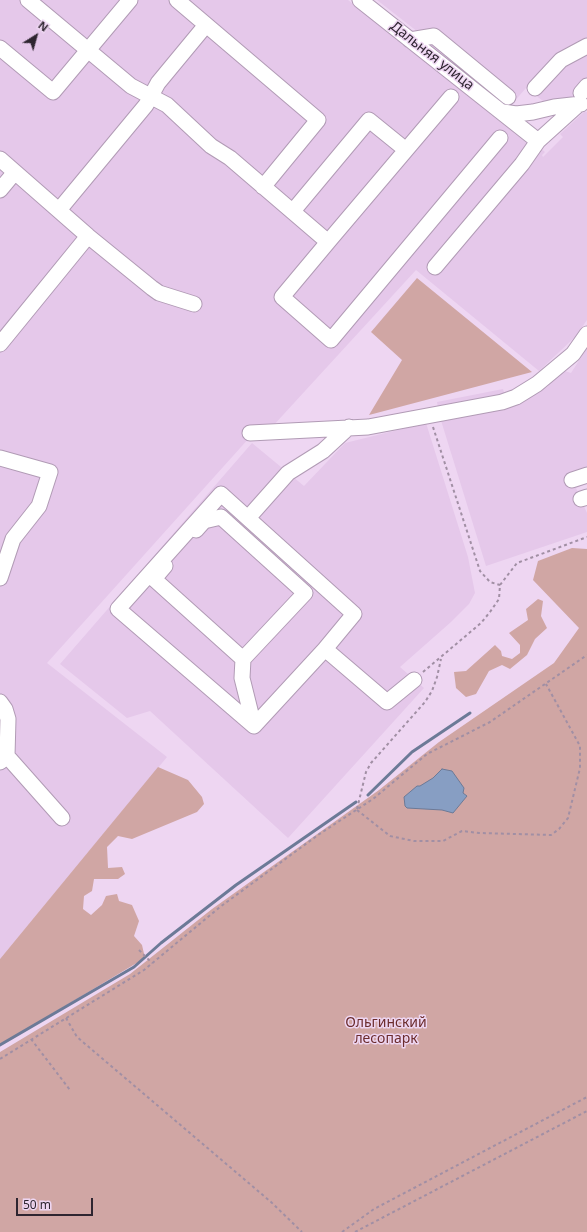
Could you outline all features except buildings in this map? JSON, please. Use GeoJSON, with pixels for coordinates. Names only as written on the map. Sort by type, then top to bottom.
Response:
{"type":"FeatureCollection","features":[{"type":"Feature","properties":{"kind":"street"},"geometry":{"type":"LineString","coordinates":[[28,0],[132,86],[167,104],[211,146],[230,158],[328,242]]}},
{"type":"Feature","properties":{"kind":"street"},"geometry":{"type":"LineString","coordinates":[[0,48],[53,92],[130,0]]}},
{"type":"Feature","properties":{"kind":"street"},"geometry":{"type":"LineString","coordinates":[[177,0],[318,120],[264,187]]}},
{"type":"Feature","properties":{"kind":"street","name":"Дальняя улица"},"geometry":{"type":"LineString","coordinates":[[360,0],[538,141]]}},
{"type":"Feature","properties":{"kind":"street"},"geometry":{"type":"LineString","coordinates":[[58,210],[146,105],[158,83],[206,25]]}},
{"type":"Feature","properties":{"kind":"street"},"geometry":{"type":"LineString","coordinates":[[410,40],[434,36],[508,97]]}},
{"type":"Feature","properties":{"kind":"street"},"geometry":{"type":"LineString","coordinates":[[536,88],[561,60],[587,46]]}},
{"type":"Feature","properties":{"kind":"street"},"geometry":{"type":"LineString","coordinates":[[451,97],[282,297],[331,340],[500,138]]}},
{"type":"Feature","properties":{"kind":"street"},"geometry":{"type":"LineString","coordinates":[[503,112],[510,114],[533,112],[583,97]]}},
{"type":"Feature","properties":{"kind":"street"},"geometry":{"type":"LineString","coordinates":[[435,267],[522,164],[538,141],[583,97]]}},
{"type":"Feature","properties":{"kind":"street"},"geometry":{"type":"LineString","coordinates":[[292,211],[369,120],[406,150]]}},
{"type":"Feature","properties":{"kind":"street"},"geometry":{"type":"LineString","coordinates":[[0,159],[88,236],[159,292],[194,304]]}},
{"type":"Feature","properties":{"kind":"street"},"geometry":{"type":"LineString","coordinates":[[0,190],[15,172]]}},
{"type":"Feature","properties":{"kind":"street"},"geometry":{"type":"LineString","coordinates":[[0,344],[88,236]]}},
{"type":"Feature","properties":{"kind":"street"},"geometry":{"type":"LineString","coordinates":[[250,433],[368,426],[502,402],[516,397],[537,384],[556,369],[572,354],[587,334]]}},
{"type":"Feature","properties":{"kind":"street"},"geometry":{"type":"LineString","coordinates":[[248,518],[288,473],[323,451],[349,428]]}},
{"type":"Feature","properties":{"kind":"street"},"geometry":{"type":"LineString","coordinates":[[0,458],[50,472],[39,506],[13,539],[0,578]]}},
{"type":"Feature","properties":{"kind":"street"},"geometry":{"type":"LineString","coordinates":[[572,480],[587,475]]}},
{"type":"Feature","properties":{"kind":"street"},"geometry":{"type":"LineString","coordinates":[[221,494],[354,614],[254,726],[118,609],[221,494]]}},
{"type":"Feature","properties":{"kind":"street"},"geometry":{"type":"LineString","coordinates":[[243,659],[154,579],[204,521],[221,517],[304,593],[243,659],[242,678],[254,726]]}},
{"type":"Feature","properties":{"kind":"street"},"geometry":{"type":"LineString","coordinates":[[324,649],[387,702],[418,676]]}},
{"type":"Feature","properties":{"kind":"street"},"geometry":{"type":"LineString","coordinates":[[2,706],[8,723],[4,759],[62,818]]}},
{"type":"Feature","properties":{"kind":"path"},"geometry":{"type":"LineString","coordinates":[[430,415],[480,571],[490,582],[500,585]]}},
{"type":"Feature","properties":{"kind":"path"},"geometry":{"type":"LineString","coordinates":[[418,676],[441,658],[490,612],[499,599],[500,585],[517,563],[587,537]]}},
{"type":"Feature","properties":{"kind":"path"},"geometry":{"type":"LineString","coordinates":[[0,1059],[152,963],[220,907],[318,835],[357,810],[427,754],[490,722],[587,655]]}},
{"type":"Feature","properties":{"kind":"path"},"geometry":{"type":"LineString","coordinates":[[357,810],[366,772],[371,763],[428,696],[437,677],[441,658]]}},
{"type":"Feature","properties":{"kind":"path"},"geometry":{"type":"LineString","coordinates":[[357,810],[390,836],[414,842],[443,840],[462,831],[479,833],[551,835],[559,829],[568,818],[580,768],[580,746],[546,684]]}},
{"type":"Feature","properties":{"kind":"path"},"geometry":{"type":"LineString","coordinates":[[139,950],[152,963]]}},
{"type":"Feature","properties":{"kind":"path"},"geometry":{"type":"LineString","coordinates":[[66,1018],[77,1038],[259,1192],[302,1232]]}},
{"type":"Feature","properties":{"kind":"path"},"geometry":{"type":"LineString","coordinates":[[31,1039],[70,1090]]}},
{"type":"Feature","properties":{"kind":"path"},"geometry":{"type":"LineString","coordinates":[[342,1232],[374,1210],[587,1097]]}},
{"type":"Feature","properties":{"kind":"path"},"geometry":{"type":"LineString","coordinates":[[355,1232],[587,1112]]}},
{"type":"Feature","properties":{"kind":"shaded area"},"geometry":{"type":"Polygon","coordinates":[[[0,0],[348,0],[529,145],[538,146],[545,152],[542,155],[543,157],[563,137],[560,134],[584,112],[587,112],[587,320],[575,337],[539,371],[416,270],[272,427],[250,437],[47,663],[167,757],[0,959],[0,0]]]}},
{"type":"Feature","properties":{"kind":"shaded area"},"geometry":{"type":"Polygon","coordinates":[[[377,0],[587,0],[587,101],[547,104],[526,88],[509,106],[501,103],[423,41],[418,32],[377,0]]]}},
{"type":"Feature","properties":{"kind":"shaded area"},"geometry":{"type":"Polygon","coordinates":[[[587,348],[587,484],[576,488],[587,513],[587,532],[486,566],[439,414],[437,402],[503,389],[508,406],[547,387],[562,370],[571,373],[587,348]]]}},
{"type":"Feature","properties":{"kind":"shaded area"},"geometry":{"type":"Polygon","coordinates":[[[426,423],[468,557],[475,593],[469,604],[451,622],[400,667],[424,688],[288,838],[150,711],[127,718],[60,664],[252,443],[304,486],[345,443],[426,423]]]}},
{"type":"Feature","properties":{"kind":"green space"},"geometry":{"type":"Polygon","coordinates":[[[417,278],[532,372],[369,415],[402,360],[371,332],[417,278]]]}},
{"type":"Feature","properties":{"kind":"green space","name":"Ольгинский лесопарк"},"geometry":{"type":"Polygon","coordinates":[[[572,548],[587,549],[587,1232],[0,1232],[0,1052],[130,974],[212,909],[379,790],[439,742],[554,663],[579,628],[533,580],[538,561],[572,548]]]}},
{"type":"Feature","properties":{"kind":"green space"},"geometry":{"type":"Polygon","coordinates":[[[538,599],[543,601],[541,616],[547,628],[535,639],[527,655],[510,669],[502,665],[489,671],[476,694],[466,697],[456,688],[454,672],[466,671],[495,645],[501,651],[502,656],[512,659],[520,653],[520,645],[509,633],[528,620],[526,609],[538,599]]]}},
{"type":"Feature","properties":{"kind":"green space"},"geometry":{"type":"Polygon","coordinates":[[[158,767],[188,780],[202,797],[204,804],[197,812],[132,839],[118,836],[107,847],[108,868],[122,867],[125,874],[118,879],[94,879],[92,891],[84,896],[83,909],[91,915],[102,905],[106,896],[117,894],[119,901],[132,905],[139,921],[134,936],[142,945],[145,958],[0,1045],[0,959],[158,767]]]}},
{"type":"Feature","properties":{"kind":"water"},"geometry":{"type":"Polygon","coordinates":[[[442,769],[452,771],[464,788],[463,793],[467,796],[453,813],[442,810],[407,808],[405,806],[404,797],[417,786],[420,786],[433,778],[442,769]]]}},
{"type":"Feature","properties":{"kind":"waterway"},"geometry":{"type":"LineString","coordinates":[[368,795],[412,752],[470,713]]}},
{"type":"Feature","properties":{"kind":"waterway"},"geometry":{"type":"LineString","coordinates":[[0,1045],[134,967],[161,943],[236,885],[356,802]]}}]}
